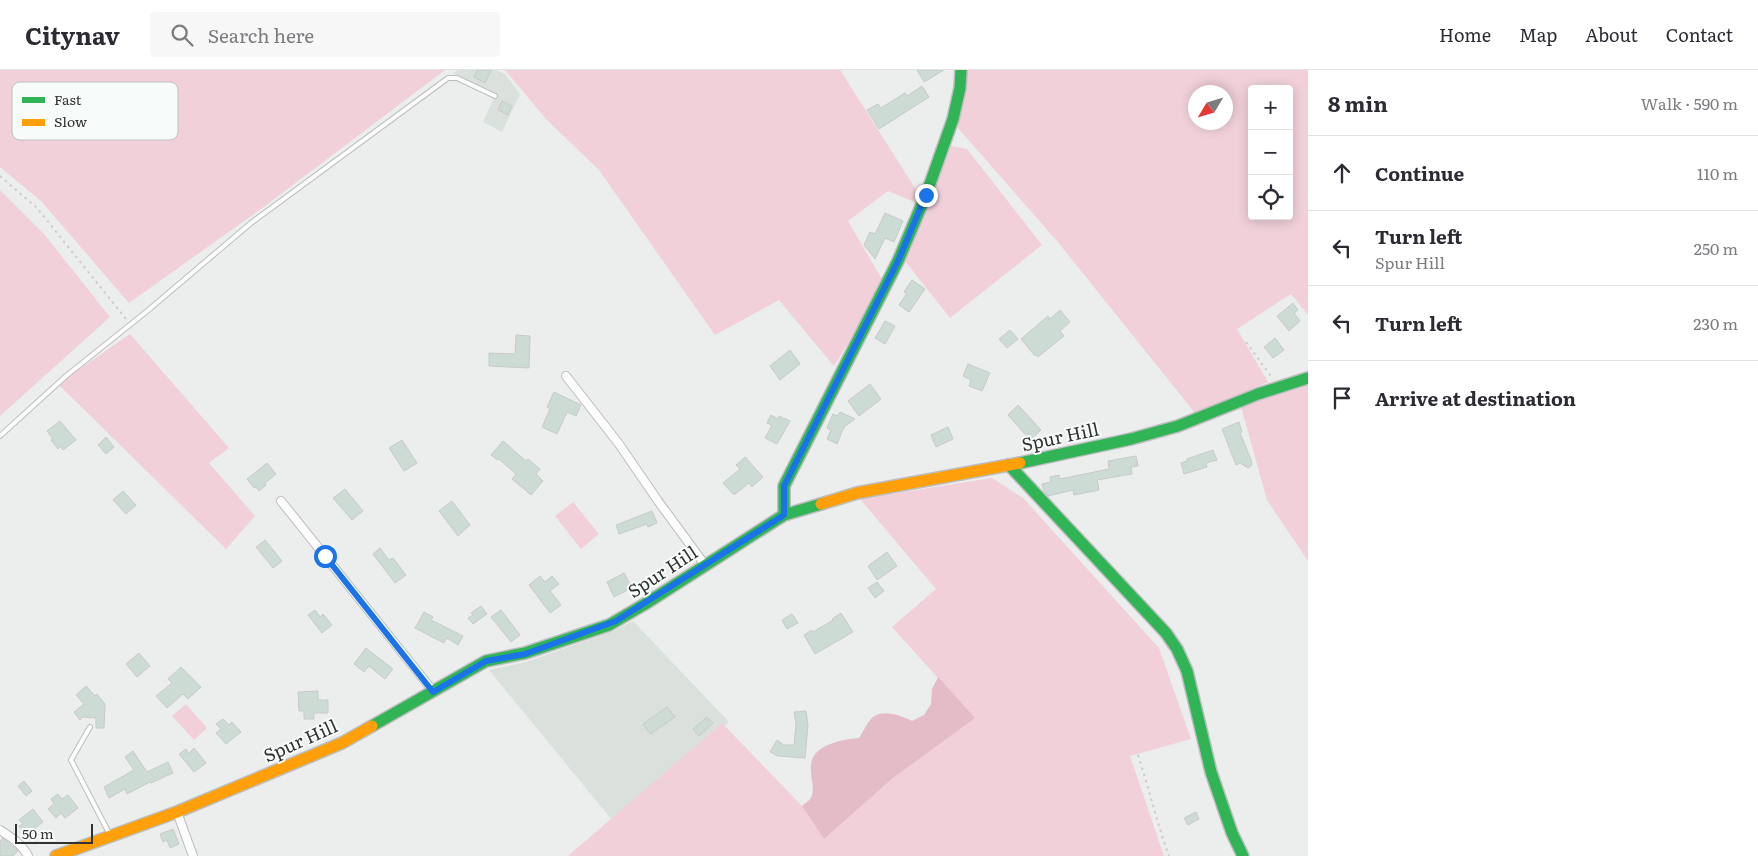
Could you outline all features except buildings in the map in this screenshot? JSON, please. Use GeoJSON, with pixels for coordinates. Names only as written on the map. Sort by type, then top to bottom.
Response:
{"type":"FeatureCollection","features":[{"type":"Feature","properties":{"kind":"street"},"geometry":{"type":"LineString","coordinates":[[784,515],[784,486],[898,261],[926,195],[953,118],[960,88],[960,70]]}},
{"type":"Feature","properties":{"kind":"street"},"geometry":{"type":"LineString","coordinates":[[566,376],[619,444],[705,565]]}},
{"type":"Feature","properties":{"kind":"street","name":"Spur Hill"},"geometry":{"type":"LineString","coordinates":[[56,856],[177,812],[342,743],[486,661],[525,654],[609,624],[646,604],[784,515],[857,493],[1009,465],[1131,439],[1178,426],[1308,378]]}},
{"type":"Feature","properties":{"kind":"street"},"geometry":{"type":"LineString","coordinates":[[1009,465],[1166,633],[1177,649],[1187,671],[1218,794],[1242,856]]}},
{"type":"Feature","properties":{"kind":"street"},"geometry":{"type":"LineString","coordinates":[[281,501],[433,692]]}},
{"type":"Feature","properties":{"kind":"street"},"geometry":{"type":"LineString","coordinates":[[177,812],[193,856]]}},
{"type":"Feature","properties":{"kind":"street"},"geometry":{"type":"LineString","coordinates":[[0,830],[14,838],[26,850],[28,856]]}},
{"type":"Feature","properties":{"kind":"lane"},"geometry":{"type":"LineString","coordinates":[[0,436],[66,376],[251,223],[448,78],[457,78],[495,96]]}},
{"type":"Feature","properties":{"kind":"lane"},"geometry":{"type":"LineString","coordinates":[[90,727],[71,760],[110,837]]}},
{"type":"Feature","properties":{"kind":"path"},"geometry":{"type":"LineString","coordinates":[[0,176],[37,208],[130,324]]}},
{"type":"Feature","properties":{"kind":"path"},"geometry":{"type":"LineString","coordinates":[[1246,342],[1274,380],[1277,388]]}},
{"type":"Feature","properties":{"kind":"path"},"geometry":{"type":"LineString","coordinates":[[1138,755],[1170,856]]}},
{"type":"Feature","properties":{"kind":"shaded area"},"geometry":{"type":"Polygon","coordinates":[[[0,70],[445,70],[265,206],[129,303],[41,201],[0,167],[0,70]]]}},
{"type":"Feature","properties":{"kind":"shaded area"},"geometry":{"type":"Polygon","coordinates":[[[458,70],[496,70],[505,74],[520,94],[502,132],[483,122],[496,93],[453,73],[458,70]]]}},
{"type":"Feature","properties":{"kind":"shaded area"},"geometry":{"type":"Polygon","coordinates":[[[505,70],[840,70],[920,196],[917,203],[888,191],[848,221],[883,281],[834,366],[779,300],[715,335],[599,170],[546,119],[505,70]]]}},
{"type":"Feature","properties":{"kind":"shaded area"},"geometry":{"type":"Polygon","coordinates":[[[966,70],[1308,70],[1308,315],[1291,294],[1237,329],[1268,382],[1195,413],[1057,241],[958,128],[966,70]]]}},
{"type":"Feature","properties":{"kind":"shaded area"},"geometry":{"type":"Polygon","coordinates":[[[951,146],[967,149],[1042,245],[950,318],[905,261],[951,146]]]}},
{"type":"Feature","properties":{"kind":"shaded area"},"geometry":{"type":"Polygon","coordinates":[[[0,190],[44,234],[110,317],[0,416],[0,190]]]}},
{"type":"Feature","properties":{"kind":"shaded area"},"geometry":{"type":"Polygon","coordinates":[[[130,334],[229,448],[209,463],[255,516],[226,549],[58,384],[130,334]]]}},
{"type":"Feature","properties":{"kind":"shaded area"},"geometry":{"type":"Polygon","coordinates":[[[1308,385],[1308,561],[1267,500],[1241,407],[1308,385]]]}},
{"type":"Feature","properties":{"kind":"shaded area"},"geometry":{"type":"Polygon","coordinates":[[[992,478],[1023,498],[1159,648],[1191,739],[1130,756],[1164,856],[568,856],[722,723],[802,806],[824,839],[893,778],[974,718],[892,627],[936,589],[860,499],[992,478]]]}},
{"type":"Feature","properties":{"kind":"shaded area"},"geometry":{"type":"Polygon","coordinates":[[[573,502],[599,534],[581,549],[555,516],[573,502]]]}},
{"type":"Feature","properties":{"kind":"shaded area"},"geometry":{"type":"Polygon","coordinates":[[[633,621],[729,722],[612,820],[489,670],[526,662],[611,632],[633,621]]]}},
{"type":"Feature","properties":{"kind":"shaded area"},"geometry":{"type":"Polygon","coordinates":[[[938,677],[975,718],[893,778],[824,839],[802,806],[812,795],[811,762],[815,755],[835,742],[859,738],[869,721],[878,715],[888,713],[912,721],[924,715],[931,704],[932,689],[938,677]]]}},
{"type":"Feature","properties":{"kind":"shaded area"},"geometry":{"type":"Polygon","coordinates":[[[186,704],[207,728],[194,740],[172,716],[186,704]]]}},
{"type":"Feature","properties":{"kind":"traffic: fast"},"geometry":{"type":"LineString","coordinates":[[784,515],[784,486],[898,261],[926,195],[953,119],[960,88],[961,70]]}},
{"type":"Feature","properties":{"kind":"traffic: fast"},"geometry":{"type":"LineString","coordinates":[[1020,463],[1131,439],[1178,426],[1258,394],[1308,378]]}},
{"type":"Feature","properties":{"kind":"traffic: fast"},"geometry":{"type":"LineString","coordinates":[[1009,465],[1166,633],[1177,649],[1187,671],[1211,772],[1232,833],[1243,856]]}},
{"type":"Feature","properties":{"kind":"traffic: fast"},"geometry":{"type":"LineString","coordinates":[[372,726],[486,661],[525,653],[609,625],[784,515],[821,504]]}},
{"type":"Feature","properties":{"kind":"traffic: slow"},"geometry":{"type":"LineString","coordinates":[[821,504],[857,493],[1020,463]]}},
{"type":"Feature","properties":{"kind":"traffic: slow"},"geometry":{"type":"LineString","coordinates":[[56,856],[177,812],[342,743],[372,726]]}},
{"type":"Feature","properties":{"kind":"route"},"geometry":{"type":"LineString","coordinates":[[325,556],[433,692],[486,661],[525,654],[609,624],[646,604],[716,557],[784,515],[784,486],[898,261],[926,195]]}}]}
